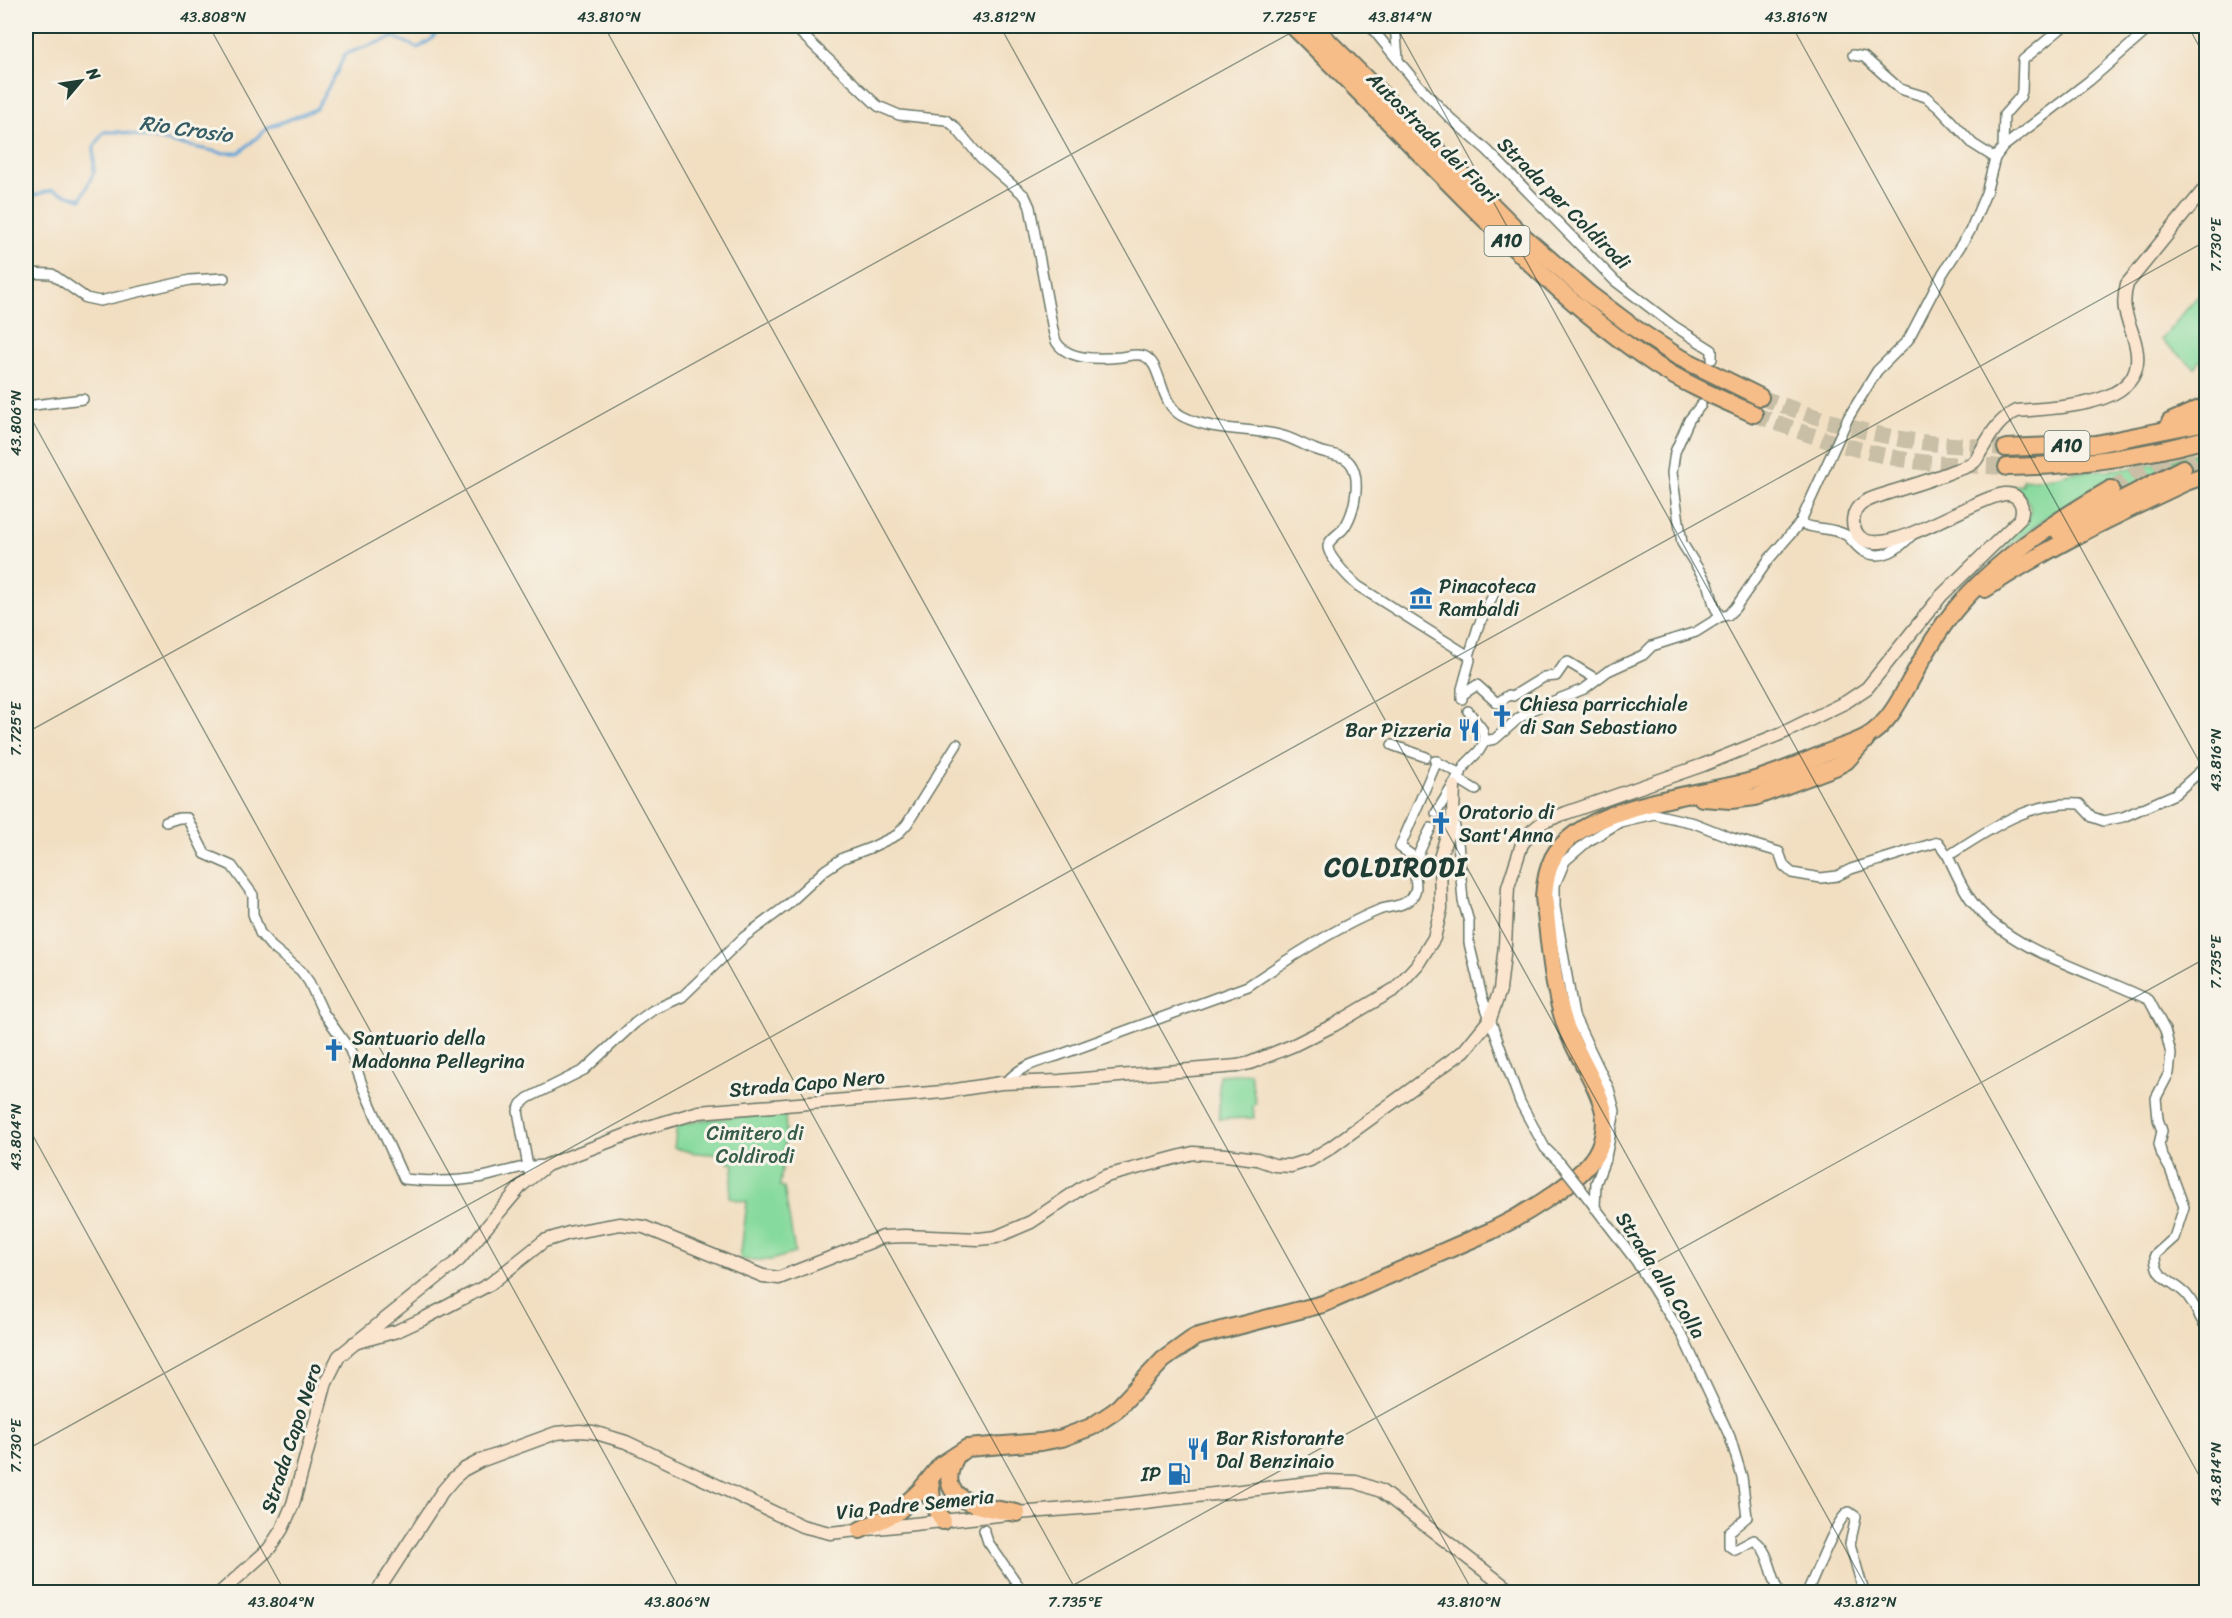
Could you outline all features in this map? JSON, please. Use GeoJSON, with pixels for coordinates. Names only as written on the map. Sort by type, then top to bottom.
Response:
{"type":"FeatureCollection","features":[{"type":"Feature","properties":{"kind":"highway","name":"Autostrada dei Fiori"},"geometry":{"type":"LineString","coordinates":[[1293,26],[1502,237],[1600,325],[1659,366],[1706,392],[1754,414]]}},
{"type":"Feature","properties":{"kind":"highway","name":"Autostrada dei Fiori"},"geometry":{"type":"LineString","coordinates":[[1313,26],[1523,236],[1574,282],[1677,356],[1760,397]]}},
{"type":"Feature","properties":{"kind":"highway"},"geometry":{"type":"LineString","coordinates":[[2128,439],[2186,417],[2206,406]]}},
{"type":"Feature","properties":{"kind":"highway","name":"A10"},"geometry":{"type":"LineString","coordinates":[[2006,448],[2057,447],[2128,439],[2206,422]]}},
{"type":"Feature","properties":{"kind":"highway","name":"A10"},"geometry":{"type":"LineString","coordinates":[[2007,467],[2102,461],[2141,455],[2206,439]]}},
{"type":"Feature","properties":{"kind":"highway"},"geometry":{"type":"LineString","coordinates":[[2008,559],[2183,468]]}},
{"type":"Feature","properties":{"kind":"highway"},"geometry":{"type":"LineString","coordinates":[[1955,610],[2020,567],[2062,543],[2186,482],[2206,475]]}},
{"type":"Feature","properties":{"kind":"highway"},"geometry":{"type":"LineString","coordinates":[[860,1530],[896,1513],[913,1499],[941,1465],[973,1447],[1041,1442],[1062,1438],[1083,1430],[1115,1411],[1163,1360],[1195,1337],[1323,1304],[1515,1219],[1583,1170],[1592,1160],[1603,1138],[1604,1112],[1572,1042],[1561,1009],[1544,897],[1545,883],[1554,856],[1572,836],[1583,829],[1640,806],[1680,796],[1731,800],[1755,797],[1834,767],[1854,753],[1867,736],[1892,713],[1941,627],[1984,579],[2059,520],[2111,489]]}},
{"type":"Feature","properties":{"kind":"highway"},"geometry":{"type":"LineString","coordinates":[[943,1521],[950,1500],[949,1470],[957,1455]]}},
{"type":"Feature","properties":{"kind":"highway"},"geometry":{"type":"LineString","coordinates":[[930,1479],[932,1500],[943,1521]]}},
{"type":"Feature","properties":{"kind":"highway"},"geometry":{"type":"LineString","coordinates":[[951,1485],[958,1495],[974,1506],[1017,1513]]}},
{"type":"Feature","properties":{"kind":"main road"},"geometry":{"type":"LineString","coordinates":[[354,1343],[396,1331],[423,1320],[490,1284],[544,1241],[569,1233],[620,1224],[644,1227],[730,1264],[763,1276],[779,1278],[883,1237],[979,1239],[996,1237],[1031,1222],[1083,1187],[1106,1176],[1193,1153],[1257,1159],[1274,1165],[1291,1166],[1310,1160],[1330,1148],[1464,1052],[1490,1019],[1500,990],[1508,887],[1522,844],[1533,830],[1543,822],[1703,765],[1785,732],[1828,712],[1867,688],[1941,596],[2020,519],[2023,509],[2021,503],[2013,496],[2002,495],[1942,518],[1915,532],[1876,544],[1862,540],[1854,528],[1854,514],[1863,503],[1869,500],[1941,477],[1975,462],[1994,429],[2007,416],[2018,411],[2090,403],[2109,397],[2132,377],[2137,364],[2137,348],[2126,317],[2123,299],[2127,284],[2206,187]]}},
{"type":"Feature","properties":{"kind":"main road","name":"Strada Capo Nero"},"geometry":{"type":"LineString","coordinates":[[221,1593],[269,1549],[282,1529],[293,1504],[326,1382],[339,1356],[459,1260],[522,1185],[547,1165],[642,1129],[699,1112],[943,1092],[1006,1083],[1060,1081],[1237,1066],[1294,1045],[1395,989],[1417,965],[1434,938],[1441,909],[1440,858],[1453,816],[1458,780]]}},
{"type":"Feature","properties":{"kind":"main road","name":"Via Padre Semeria"},"geometry":{"type":"LineString","coordinates":[[377,1593],[442,1492],[463,1470],[480,1461],[556,1433],[579,1431],[593,1432],[626,1442],[802,1526],[830,1533],[1017,1513],[1119,1505],[1326,1481],[1356,1482],[1382,1491],[1512,1593]]}},
{"type":"Feature","properties":{"kind":"street"},"geometry":{"type":"LineString","coordinates":[[793,26],[878,106],[899,115],[946,120],[954,126],[981,158],[1025,196],[1030,207],[1056,342],[1063,348],[1085,357],[1141,355],[1146,357],[1152,363],[1171,408],[1183,416],[1218,428],[1279,434],[1345,459],[1350,463],[1354,469],[1356,492],[1352,515],[1344,529],[1330,542],[1328,546],[1330,552],[1349,579],[1358,586],[1468,656]]}},
{"type":"Feature","properties":{"kind":"street","name":"Strada per Coldirodi"},"geometry":{"type":"LineString","coordinates":[[1370,26],[1398,61],[1451,119],[1487,150],[1615,281],[1674,326],[1712,350],[1712,359]]}},
{"type":"Feature","properties":{"kind":"street"},"geometry":{"type":"LineString","coordinates":[[1395,26],[1398,61]]}},
{"type":"Feature","properties":{"kind":"street"},"geometry":{"type":"LineString","coordinates":[[2003,147],[2004,115],[2020,97],[2023,60],[2064,26]]}},
{"type":"Feature","properties":{"kind":"street"},"geometry":{"type":"LineString","coordinates":[[1485,741],[1495,739],[1519,718],[1536,708],[1584,689],[1628,660],[1643,655],[1652,646],[1696,632],[1720,617],[1728,615],[1735,608],[1769,559],[1800,523],[1848,418],[1885,362],[1908,340],[1943,273],[1970,231],[1986,193],[1995,159],[2003,147],[2089,81],[2152,26]]}},
{"type":"Feature","properties":{"kind":"street"},"geometry":{"type":"LineString","coordinates":[[1853,55],[1864,57],[1900,89],[1910,94],[1926,97],[1973,144],[1995,159]]}},
{"type":"Feature","properties":{"kind":"street"},"geometry":{"type":"LineString","coordinates":[[26,273],[52,274],[86,298],[100,301],[190,280],[224,278]]}},
{"type":"Feature","properties":{"kind":"street"},"geometry":{"type":"LineString","coordinates":[[26,406],[83,399]]}},
{"type":"Feature","properties":{"kind":"street"},"geometry":{"type":"LineString","coordinates":[[1701,405],[1689,420],[1675,452],[1672,473],[1682,543],[1709,586],[1713,605],[1720,617]]}},
{"type":"Feature","properties":{"kind":"street"},"geometry":{"type":"LineString","coordinates":[[1800,523],[1809,527],[1837,531],[1846,535],[1864,552],[1874,555],[1896,551],[1915,532]]}},
{"type":"Feature","properties":{"kind":"street"},"geometry":{"type":"LineString","coordinates":[[1495,591],[1478,627],[1468,656],[1470,660],[1462,698],[1477,685],[1497,703],[1544,677],[1556,676],[1568,662],[1596,679]]}},
{"type":"Feature","properties":{"kind":"street"},"geometry":{"type":"LineString","coordinates":[[1436,813],[1466,764],[1485,741],[1482,729],[1468,711]]}},
{"type":"Feature","properties":{"kind":"street"},"geometry":{"type":"LineString","coordinates":[[531,1178],[518,1111],[521,1104],[528,1098],[584,1070],[635,1023],[653,1010],[682,997],[744,937],[773,916],[825,870],[843,858],[870,848],[897,834],[913,816],[957,744]]}},
{"type":"Feature","properties":{"kind":"street"},"geometry":{"type":"LineString","coordinates":[[1392,745],[1433,760],[1458,780],[1476,790]]}},
{"type":"Feature","properties":{"kind":"street"},"geometry":{"type":"LineString","coordinates":[[1433,760],[1400,847],[1417,859],[1440,864]]}},
{"type":"Feature","properties":{"kind":"street"},"geometry":{"type":"LineString","coordinates":[[1948,856],[2005,820],[2054,804],[2080,804],[2092,817],[2104,821],[2123,817],[2175,794],[2206,766]]}},
{"type":"Feature","properties":{"kind":"street"},"geometry":{"type":"LineString","coordinates":[[1620,795],[1640,793]]}},
{"type":"Feature","properties":{"kind":"street"},"geometry":{"type":"LineString","coordinates":[[1595,1208],[1596,1183],[1606,1157],[1615,1111],[1609,1089],[1574,1016],[1555,907],[1555,885],[1565,861],[1587,842],[1620,822],[1652,811],[1779,852],[1784,866],[1792,873],[1821,878],[1837,876],[1938,842],[1974,904],[1991,921],[2023,943],[2150,1000],[2158,1013],[2171,1054],[2169,1073],[2156,1098],[2162,1131],[2159,1144],[2184,1207],[2174,1238],[2155,1254],[2155,1264],[2158,1273],[2187,1295],[2206,1327]]}},
{"type":"Feature","properties":{"kind":"street","name":"Strada alla Colla"},"geometry":{"type":"LineString","coordinates":[[1453,816],[1458,842],[1463,901],[1469,922],[1469,943],[1482,997],[1520,1102],[1545,1148],[1581,1189],[1636,1262],[1676,1324],[1730,1437],[1742,1477],[1748,1512],[1747,1517],[1729,1532],[1729,1546],[1735,1550],[1754,1540],[1758,1542],[1780,1593]]}},
{"type":"Feature","properties":{"kind":"street"},"geometry":{"type":"LineString","coordinates":[[166,822],[187,818],[205,854],[232,866],[253,895],[253,914],[260,933],[271,946],[301,970],[323,1012],[350,1050],[364,1090],[404,1179],[445,1181],[481,1177],[528,1165],[547,1165]]}},
{"type":"Feature","properties":{"kind":"street"},"geometry":{"type":"LineString","coordinates":[[1006,1083],[1014,1072],[1032,1063],[1057,1056],[1248,986],[1354,922],[1381,909],[1406,902],[1414,896],[1416,886],[1414,866],[1431,828]]}},
{"type":"Feature","properties":{"kind":"street"},"geometry":{"type":"LineString","coordinates":[[1807,1593],[1837,1527],[1844,1514],[1849,1512],[1856,1517],[1850,1544],[1864,1593]]}},
{"type":"Feature","properties":{"kind":"street"},"geometry":{"type":"LineString","coordinates":[[984,1530],[988,1542],[1023,1593]]}},
{"type":"Feature","properties":{"kind":"green space"},"geometry":{"type":"Polygon","coordinates":[[[2206,286],[2206,354],[2195,368],[2161,340],[2206,286]]]}},
{"type":"Feature","properties":{"kind":"green space"},"geometry":{"type":"Polygon","coordinates":[[[2206,451],[2206,470],[2117,493],[2110,479],[2050,515],[1972,573],[2011,537],[2029,516],[2030,506],[2026,498],[2010,488],[2022,485],[2022,480],[2051,478],[2073,472],[2136,468],[2206,451]]]}},
{"type":"Feature","properties":{"kind":"green space"},"geometry":{"type":"Polygon","coordinates":[[[1250,1073],[1256,1104],[1253,1105],[1254,1118],[1219,1119],[1219,1075],[1250,1073]]]}},
{"type":"Feature","properties":{"kind":"green space","name":"Cimitero di Coldirodi"},"geometry":{"type":"Polygon","coordinates":[[[785,1112],[786,1133],[780,1186],[784,1187],[795,1253],[771,1260],[740,1260],[747,1202],[729,1198],[734,1164],[728,1163],[726,1155],[696,1153],[674,1148],[677,1125],[703,1120],[785,1112]]]}},
{"type":"Feature","properties":{"kind":"waterway","name":"Rio Crosio"},"geometry":{"type":"LineString","coordinates":[[26,198],[52,190],[81,199],[94,172],[94,147],[104,132],[120,132],[223,153],[239,153],[269,127],[316,109],[345,54],[394,37],[418,48],[432,39],[441,26]]}},
{"type":"Feature","properties":{"kind":"tunnel"},"geometry":{"type":"LineString","coordinates":[[1760,397],[1828,421],[1896,438],[1937,444],[2006,448]]}},
{"type":"Feature","properties":{"kind":"tunnel"},"geometry":{"type":"LineString","coordinates":[[1754,414],[1826,440],[1900,459],[1940,464],[2007,467]]}},
{"type":"Feature","properties":{"kind":"tunnel"},"geometry":{"type":"LineString","coordinates":[[2111,489],[2186,445]]}},
{"type":"Feature","properties":{"kind":"tunnel"},"geometry":{"type":"LineString","coordinates":[[2183,468],[2206,455]]}},
{"type":"Feature","properties":{"kind":"place","name":"Pinacoteca Rambaldi"},"geometry":{"type":"Point","coordinates":[1421,598]}},
{"type":"Feature","properties":{"kind":"place","name":"Chiesa parricchiale di San Sebastiano"},"geometry":{"type":"Point","coordinates":[1502,716]}},
{"type":"Feature","properties":{"kind":"place","name":"Bar Pizzeria"},"geometry":{"type":"Point","coordinates":[1469,730]}},
{"type":"Feature","properties":{"kind":"place","name":"Oratorio di Sant'Anna"},"geometry":{"type":"Point","coordinates":[1441,823]}},
{"type":"Feature","properties":{"kind":"place","name":"Santuario della Madonna Pellegrina"},"geometry":{"type":"Point","coordinates":[334,1050]}},
{"type":"Feature","properties":{"kind":"place","name":"Bar Ristorante Dal Benzinaio"},"geometry":{"type":"Point","coordinates":[1198,1449]}},
{"type":"Feature","properties":{"kind":"place","name":"IP"},"geometry":{"type":"Point","coordinates":[1179,1474]}},
{"type":"Feature","properties":{"kind":"district","name":"COLDIRODI"},"geometry":{"type":"Point","coordinates":[1396,867]}}]}
